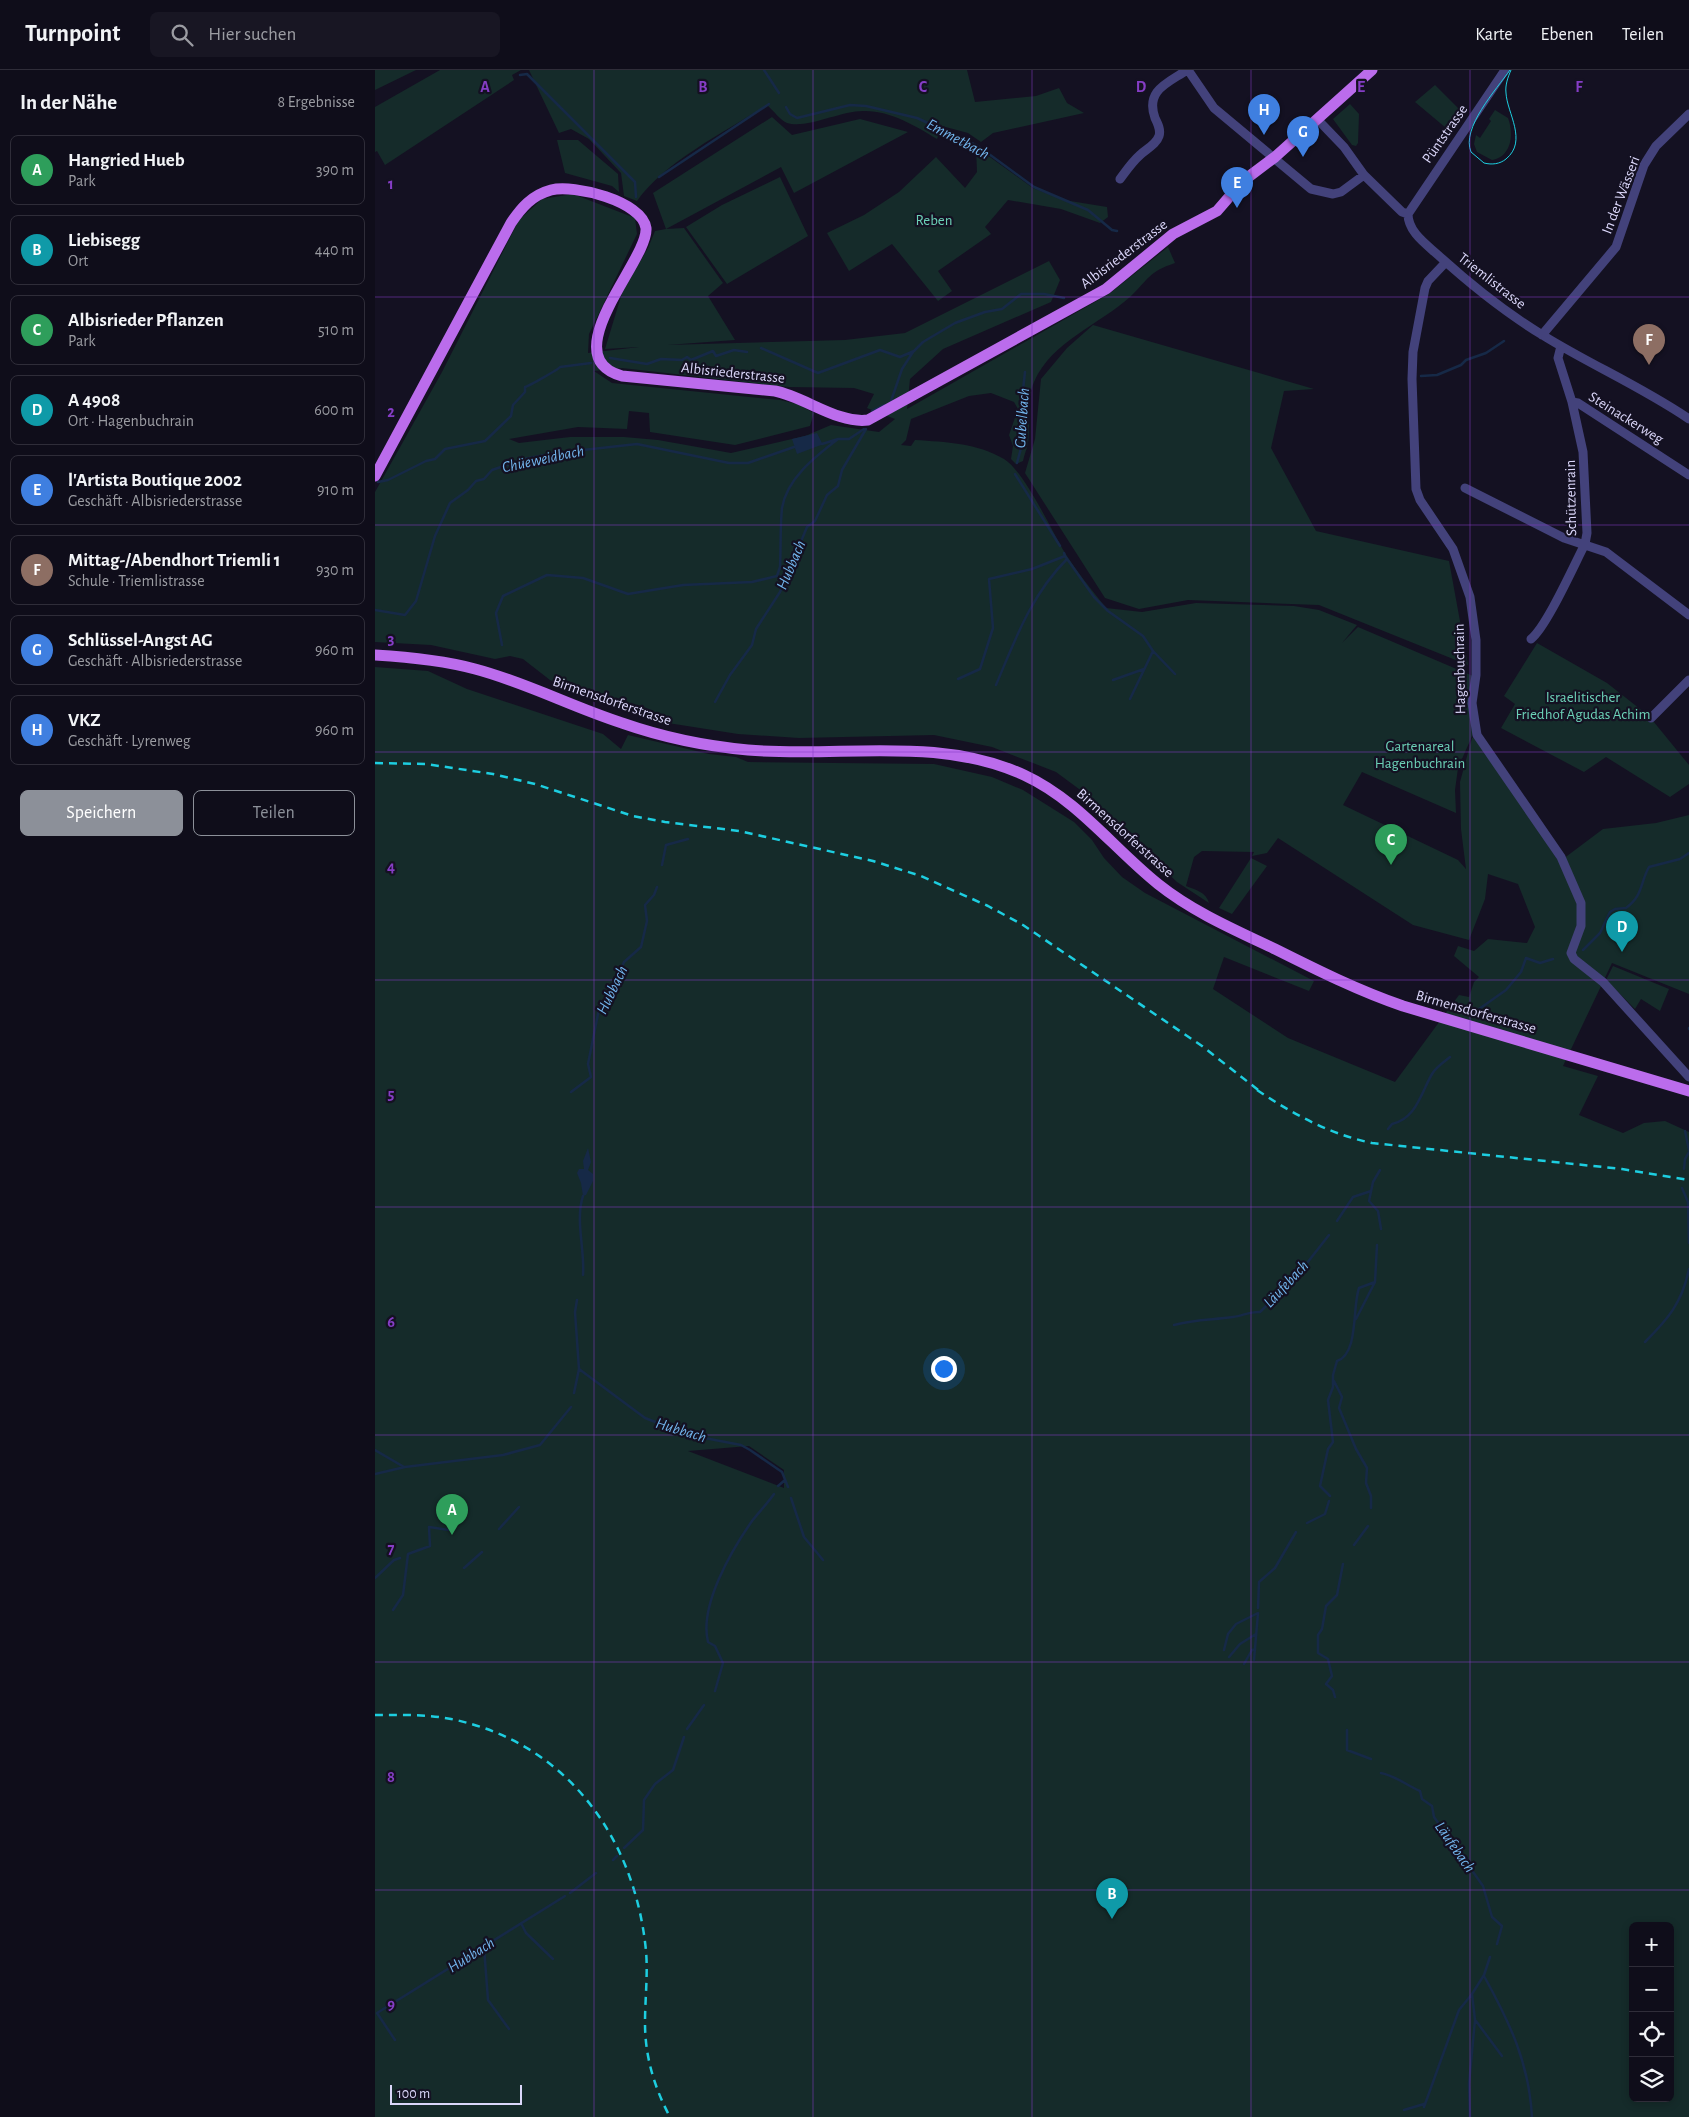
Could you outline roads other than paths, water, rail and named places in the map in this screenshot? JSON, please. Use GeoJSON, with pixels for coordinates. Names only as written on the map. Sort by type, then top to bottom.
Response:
{"type":"FeatureCollection","features":[{"type":"Feature","properties":{"kind":"main road","name":"Albisriederstrasse"},"geometry":{"type":"LineString","coordinates":[[375,476],[511,223],[529,201],[545,192],[564,188],[588,192],[628,206],[639,213],[643,220],[646,230],[644,240],[614,296],[599,336],[598,354],[602,363],[611,372],[623,376],[785,393],[841,416],[862,421],[874,418],[1091,299],[1113,284],[1173,234],[1217,211],[1243,181],[1275,157],[1372,70]]}},
{"type":"Feature","properties":{"kind":"main road","name":"Birmensdorferstrasse"},"geometry":{"type":"LineString","coordinates":[[375,655],[423,659],[476,669],[621,723],[708,745],[748,750],[934,751],[966,756],[1006,767],[1042,784],[1074,806],[1150,877],[1181,901],[1207,916],[1357,989],[1411,1009],[1689,1091]]}},
{"type":"Feature","properties":{"kind":"street"},"geometry":{"type":"LineString","coordinates":[[1120,179],[1139,156],[1155,143],[1159,136],[1159,127],[1151,105],[1154,96],[1159,89],[1188,70],[1214,108],[1311,189],[1333,194],[1341,192],[1364,175]]}},
{"type":"Feature","properties":{"kind":"street","name":"Püntstrasse"},"geometry":{"type":"LineString","coordinates":[[1408,214],[1505,70]]}},
{"type":"Feature","properties":{"kind":"street","name":"In der Wässeri"},"geometry":{"type":"LineString","coordinates":[[1542,335],[1616,247],[1644,165],[1656,146],[1689,114]]}},
{"type":"Feature","properties":{"kind":"street","name":"Triemlistrasse"},"geometry":{"type":"LineString","coordinates":[[1318,120],[1345,147],[1364,175],[1402,212],[1408,214],[1408,220],[1416,235],[1479,291],[1542,335],[1627,380],[1689,419]]}},
{"type":"Feature","properties":{"kind":"street","name":"Hagenbuchrain"},"geometry":{"type":"LineString","coordinates":[[1446,262],[1428,281],[1425,288],[1413,352],[1412,387],[1415,477],[1420,500],[1453,549],[1470,597],[1476,640],[1476,675],[1472,703],[1477,735],[1561,857],[1572,880],[1582,912],[1581,926],[1571,953],[1603,982],[1689,1077]]}},
{"type":"Feature","properties":{"kind":"street","name":"Schützenrain"},"geometry":{"type":"LineString","coordinates":[[1531,639],[1537,634],[1585,544],[1587,512],[1583,452],[1572,402],[1558,358],[1561,346]]}},
{"type":"Feature","properties":{"kind":"street","name":"Steinackerweg"},"geometry":{"type":"LineString","coordinates":[[1572,402],[1578,403],[1689,475]]}},
{"type":"Feature","properties":{"kind":"street"},"geometry":{"type":"LineString","coordinates":[[1465,488],[1564,538],[1606,552],[1689,615]]}},
{"type":"Feature","properties":{"kind":"street"},"geometry":{"type":"LineString","coordinates":[[1651,718],[1689,680]]}},
{"type":"Feature","properties":{"kind":"water"},"geometry":{"type":"Polygon","coordinates":[[[817,433],[822,443],[821,445],[797,454],[792,439],[817,433]]]}},
{"type":"Feature","properties":{"kind":"water"},"geometry":{"type":"Polygon","coordinates":[[[588,1148],[591,1162],[588,1170],[593,1174],[593,1181],[586,1195],[583,1196],[577,1173],[579,1169],[584,1169],[583,1161],[588,1148]]]}},
{"type":"Feature","properties":{"kind":"waterway","name":"Emmetbach"},"geometry":{"type":"LineString","coordinates":[[764,70],[779,93]]}},
{"type":"Feature","properties":{"kind":"waterway"},"geometry":{"type":"LineString","coordinates":[[520,75],[527,74],[635,182],[636,197]]}},
{"type":"Feature","properties":{"kind":"waterway"},"geometry":{"type":"LineString","coordinates":[[659,177],[769,104]]}},
{"type":"Feature","properties":{"kind":"waterway","name":"Emmetbach"},"geometry":{"type":"LineString","coordinates":[[786,107],[790,114],[797,118],[850,105],[866,106],[917,118],[978,146],[1034,187],[1088,210],[1112,230],[1117,231]]}},
{"type":"Feature","properties":{"kind":"waterway","name":"Hubbach"},"geometry":{"type":"LineString","coordinates":[[761,348],[818,373],[880,350],[900,357],[914,351],[923,342],[955,323],[985,312],[1002,309],[1021,294],[1044,294],[1064,298]]}},
{"type":"Feature","properties":{"kind":"waterway"},"geometry":{"type":"LineString","coordinates":[[1421,376],[1437,375],[1461,365],[1466,360],[1486,353],[1504,341]]}},
{"type":"Feature","properties":{"kind":"waterway"},"geometry":{"type":"LineString","coordinates":[[610,358],[647,364],[661,359],[682,360],[687,357],[691,360],[713,351],[716,356],[734,350],[747,352]]}},
{"type":"Feature","properties":{"kind":"waterway","name":"Hubbach"},"geometry":{"type":"LineString","coordinates":[[891,401],[902,369],[913,352]]}},
{"type":"Feature","properties":{"kind":"waterway"},"geometry":{"type":"LineString","coordinates":[[378,482],[388,480],[426,461],[435,459],[445,449],[485,441],[511,416],[513,405],[525,392],[525,387],[560,367],[591,363]]}},
{"type":"Feature","properties":{"kind":"waterway","name":"Gubelbach"},"geometry":{"type":"LineString","coordinates":[[1017,463],[1023,441],[1022,426],[1025,412],[1022,399],[1025,372]]}},
{"type":"Feature","properties":{"kind":"waterway","name":"Hubbach"},"geometry":{"type":"LineString","coordinates":[[872,411],[884,405]]}},
{"type":"Feature","properties":{"kind":"waterway"},"geometry":{"type":"LineString","coordinates":[[822,444],[838,439],[849,439],[864,429]]}},
{"type":"Feature","properties":{"kind":"waterway","name":"Hubbach"},"geometry":{"type":"LineString","coordinates":[[715,702],[730,675],[752,645],[756,629],[780,592],[807,527],[815,521],[827,495],[838,486],[842,470],[866,429]]}},
{"type":"Feature","properties":{"kind":"waterway"},"geometry":{"type":"LineString","coordinates":[[502,645],[496,613],[503,596],[547,575],[583,578],[628,594],[683,585],[752,582],[777,576],[780,567],[781,515],[785,497],[796,477],[838,439]]}},
{"type":"Feature","properties":{"kind":"waterway","name":"Chüeweidbach"},"geometry":{"type":"LineString","coordinates":[[375,610],[405,615],[416,601],[435,536],[450,503],[468,490],[476,481],[484,479],[492,470],[524,459],[556,453],[637,444],[729,463],[748,463],[794,447]]}},
{"type":"Feature","properties":{"kind":"waterway"},"geometry":{"type":"LineString","coordinates":[[1015,474],[1060,546]]}},
{"type":"Feature","properties":{"kind":"waterway"},"geometry":{"type":"LineString","coordinates":[[958,679],[980,669],[993,628],[989,579],[1032,569],[1065,556],[1064,553]]}},
{"type":"Feature","properties":{"kind":"waterway"},"geometry":{"type":"LineString","coordinates":[[1065,556],[1094,597],[1108,611],[1143,636],[1153,651],[1175,674]]}},
{"type":"Feature","properties":{"kind":"waterway"},"geometry":{"type":"LineString","coordinates":[[996,685],[1017,635],[1034,603],[1054,573],[1067,559]]}},
{"type":"Feature","properties":{"kind":"waterway"},"geometry":{"type":"LineString","coordinates":[[1130,699],[1153,651]]}},
{"type":"Feature","properties":{"kind":"waterway"},"geometry":{"type":"LineString","coordinates":[[1113,680],[1144,669]]}},
{"type":"Feature","properties":{"kind":"waterway","name":"Hubbach"},"geometry":{"type":"LineString","coordinates":[[662,865],[666,845],[688,839]]}},
{"type":"Feature","properties":{"kind":"waterway","name":"Läufebach"},"geometry":{"type":"LineString","coordinates":[[1583,950],[1600,933],[1610,912],[1615,909],[1626,908],[1635,899],[1649,867],[1680,859],[1689,853]]}},
{"type":"Feature","properties":{"kind":"waterway","name":"Hubbach"},"geometry":{"type":"LineString","coordinates":[[571,1092],[591,1077],[588,1064],[599,1009],[608,1000],[624,962],[641,947],[647,921],[645,905],[654,895],[657,887]]}},
{"type":"Feature","properties":{"kind":"waterway","name":"Läufebach"},"geometry":{"type":"LineString","coordinates":[[1479,1009],[1506,990],[1521,972],[1526,958],[1540,963],[1553,959]]}},
{"type":"Feature","properties":{"kind":"waterway","name":"Läufebach"},"geometry":{"type":"LineString","coordinates":[[1388,1129],[1392,1124],[1407,1117],[1417,1104],[1434,1071],[1450,1057]]}},
{"type":"Feature","properties":{"kind":"waterway"},"geometry":{"type":"LineString","coordinates":[[1685,1131],[1689,1150]]}},
{"type":"Feature","properties":{"kind":"waterway"},"geometry":{"type":"LineString","coordinates":[[1684,1169],[1685,1159],[1689,1152]]}},
{"type":"Feature","properties":{"kind":"waterway","name":"Läufebach"},"geometry":{"type":"LineString","coordinates":[[1380,1170],[1373,1182],[1369,1201],[1378,1211],[1381,1229]]}},
{"type":"Feature","properties":{"kind":"waterway"},"geometry":{"type":"LineString","coordinates":[[1682,1188],[1688,1202],[1689,1243]]}},
{"type":"Feature","properties":{"kind":"waterway","name":"Läufebach"},"geometry":{"type":"LineString","coordinates":[[1337,1221],[1353,1197],[1371,1191]]}},
{"type":"Feature","properties":{"kind":"waterway","name":"Hubbach"},"geometry":{"type":"LineString","coordinates":[[583,1196],[580,1215],[583,1275]]}},
{"type":"Feature","properties":{"kind":"waterway","name":"Läufebach"},"geometry":{"type":"LineString","coordinates":[[1174,1325],[1260,1312],[1296,1277],[1329,1235]]}},
{"type":"Feature","properties":{"kind":"waterway","name":"Läufebach"},"geometry":{"type":"LineString","coordinates":[[1330,1496],[1320,1486],[1328,1449],[1333,1442],[1328,1400],[1333,1387],[1333,1375],[1337,1361],[1344,1357],[1352,1340],[1359,1288],[1375,1282],[1377,1245]]}},
{"type":"Feature","properties":{"kind":"waterway"},"geometry":{"type":"LineString","coordinates":[[1645,1342],[1661,1326],[1673,1310],[1682,1292],[1689,1269]]}},
{"type":"Feature","properties":{"kind":"waterway","name":"Läufebach"},"geometry":{"type":"LineString","coordinates":[[1356,1319],[1375,1282]]}},
{"type":"Feature","properties":{"kind":"waterway","name":"Hubbach"},"geometry":{"type":"LineString","coordinates":[[574,1393],[579,1369],[575,1312],[577,1300]]}},
{"type":"Feature","properties":{"kind":"waterway","name":"Hubbach"},"geometry":{"type":"LineString","coordinates":[[579,1369],[645,1418],[689,1435],[741,1445],[750,1450],[782,1472],[788,1487]]}},
{"type":"Feature","properties":{"kind":"waterway","name":"Läufebach"},"geometry":{"type":"LineString","coordinates":[[1334,1381],[1342,1397],[1339,1408],[1356,1449],[1367,1468],[1366,1483],[1371,1496],[1371,1508]]}},
{"type":"Feature","properties":{"kind":"waterway","name":"Hubbach"},"geometry":{"type":"LineString","coordinates":[[375,1474],[405,1467],[503,1455],[540,1445],[571,1407]]}},
{"type":"Feature","properties":{"kind":"waterway"},"geometry":{"type":"LineString","coordinates":[[375,1450],[404,1467]]}},
{"type":"Feature","properties":{"kind":"waterway","name":"Hubbach"},"geometry":{"type":"LineString","coordinates":[[778,1486],[785,1480]]}},
{"type":"Feature","properties":{"kind":"waterway","name":"Hubbach"},"geometry":{"type":"LineString","coordinates":[[715,1691],[723,1663],[715,1646],[708,1642],[706,1628],[712,1596],[726,1563],[735,1548],[752,1521],[774,1494]]}},
{"type":"Feature","properties":{"kind":"waterway","name":"Hubbach"},"geometry":{"type":"LineString","coordinates":[[791,1498],[804,1537],[823,1560]]}},
{"type":"Feature","properties":{"kind":"waterway","name":"Läufebach"},"geometry":{"type":"LineString","coordinates":[[1307,1523],[1325,1514],[1329,1501]]}},
{"type":"Feature","properties":{"kind":"waterway"},"geometry":{"type":"LineString","coordinates":[[499,1529],[519,1507]]}},
{"type":"Feature","properties":{"kind":"waterway","name":"Läufebach"},"geometry":{"type":"LineString","coordinates":[[1354,1545],[1368,1526]]}},
{"type":"Feature","properties":{"kind":"waterway"},"geometry":{"type":"LineString","coordinates":[[393,1610],[403,1595],[408,1554],[430,1546],[429,1527],[449,1530]]}},
{"type":"Feature","properties":{"kind":"waterway","name":"Läufebach"},"geometry":{"type":"LineString","coordinates":[[1258,1608],[1259,1582],[1275,1568],[1296,1532]]}},
{"type":"Feature","properties":{"kind":"waterway"},"geometry":{"type":"LineString","coordinates":[[464,1568],[482,1552]]}},
{"type":"Feature","properties":{"kind":"waterway"},"geometry":{"type":"LineString","coordinates":[[375,1578],[394,1560],[400,1558]]}},
{"type":"Feature","properties":{"kind":"waterway","name":"Läufebach"},"geometry":{"type":"LineString","coordinates":[[1335,1697],[1333,1690],[1326,1684],[1332,1676],[1328,1659],[1318,1653],[1318,1635],[1322,1629],[1326,1606],[1337,1595],[1343,1564]]}},
{"type":"Feature","properties":{"kind":"waterway","name":"Läufebach"},"geometry":{"type":"LineString","coordinates":[[1224,1650],[1228,1634],[1236,1624],[1258,1613],[1254,1660]]}},
{"type":"Feature","properties":{"kind":"waterway"},"geometry":{"type":"LineString","coordinates":[[1229,1657],[1240,1644],[1256,1634]]}},
{"type":"Feature","properties":{"kind":"waterway"},"geometry":{"type":"LineString","coordinates":[[1244,1664],[1252,1650],[1255,1649]]}},
{"type":"Feature","properties":{"kind":"waterway","name":"Hubbach"},"geometry":{"type":"LineString","coordinates":[[687,1729],[704,1705]]}},
{"type":"Feature","properties":{"kind":"waterway","name":"Läufebach"},"geometry":{"type":"LineString","coordinates":[[1347,1730],[1347,1750],[1371,1759]]}},
{"type":"Feature","properties":{"kind":"waterway","name":"Hubbach"},"geometry":{"type":"LineString","coordinates":[[624,1848],[643,1830],[644,1800],[655,1784],[673,1770],[684,1737]]}},
{"type":"Feature","properties":{"kind":"waterway","name":"Läufebach"},"geometry":{"type":"LineString","coordinates":[[1381,1773],[1396,1778],[1420,1791],[1422,1799],[1432,1806],[1434,1817],[1483,1886],[1492,1917],[1502,1926],[1497,1944]]}},
{"type":"Feature","properties":{"kind":"waterway","name":"Hubbach"},"geometry":{"type":"LineString","coordinates":[[613,1860],[617,1856]]}},
{"type":"Feature","properties":{"kind":"waterway","name":"Hubbach"},"geometry":{"type":"LineString","coordinates":[[570,1893],[596,1873]]}},
{"type":"Feature","properties":{"kind":"waterway","name":"Hubbach"},"geometry":{"type":"LineString","coordinates":[[395,2040],[377,2013],[565,1896]]}},
{"type":"Feature","properties":{"kind":"waterway"},"geometry":{"type":"LineString","coordinates":[[522,1925],[526,1933],[553,1959]]}},
{"type":"Feature","properties":{"kind":"waterway"},"geometry":{"type":"LineString","coordinates":[[484,1947],[488,2000],[509,2029]]}},
{"type":"Feature","properties":{"kind":"waterway","name":"Läufebach"},"geometry":{"type":"LineString","coordinates":[[1470,2117],[1469,2084],[1475,2020],[1472,1994],[1484,1975],[1490,1957]]}},
{"type":"Feature","properties":{"kind":"waterway"},"geometry":{"type":"LineString","coordinates":[[1484,1976],[1517,2044],[1527,2079],[1532,2117]]}},
{"type":"Feature","properties":{"kind":"waterway"},"geometry":{"type":"LineString","coordinates":[[1424,2107],[1459,2010],[1472,1994]]}},
{"type":"Feature","properties":{"kind":"waterway"},"geometry":{"type":"LineString","coordinates":[[1476,2021],[1502,2056]]}},
{"type":"Feature","properties":{"kind":"waterway"},"geometry":{"type":"LineString","coordinates":[[1404,2110],[1424,2104]]}},
{"type":"Feature","properties":{"kind":"tram line"},"geometry":{"type":"LineString","coordinates":[[1510,70],[1481,110],[1471,132],[1469,142],[1471,152],[1484,163],[1496,164],[1504,161],[1512,152],[1515,144],[1515,127],[1507,101],[1506,90],[1511,70]]}},
{"type":"Feature","properties":{"kind":"railway"},"geometry":{"type":"LineString","coordinates":[[375,763],[426,764],[493,774],[535,784],[633,816],[739,831],[873,861],[921,876],[988,906],[1023,925],[1202,1046],[1262,1093]]}},
{"type":"Feature","properties":{"kind":"railway"},"geometry":{"type":"LineString","coordinates":[[1257,1090],[1284,1107],[1326,1129],[1372,1143],[1622,1169],[1689,1180]]}},
{"type":"Feature","properties":{"kind":"railway"},"geometry":{"type":"LineString","coordinates":[[375,1715],[442,1717],[492,1731],[528,1749],[560,1772],[587,1801],[610,1834],[627,1870],[639,1909],[647,1960],[645,2035],[651,2071],[670,2117]]}},
{"type":"Feature","properties":{"kind":"place","name":"VKZ"},"geometry":{"type":"Point","coordinates":[1264,135]}},
{"type":"Feature","properties":{"kind":"place","name":"Schlüssel-Angst AG"},"geometry":{"type":"Point","coordinates":[1303,157]}},
{"type":"Feature","properties":{"kind":"place","name":"l'Artista Boutique 2002"},"geometry":{"type":"Point","coordinates":[1237,208]}},
{"type":"Feature","properties":{"kind":"place","name":"Mittag-/Abendhort Triemli 1"},"geometry":{"type":"Point","coordinates":[1649,365]}},
{"type":"Feature","properties":{"kind":"place","name":"Albisrieder Pflanzen"},"geometry":{"type":"Point","coordinates":[1391,865]}},
{"type":"Feature","properties":{"kind":"place","name":"A 4908"},"geometry":{"type":"Point","coordinates":[1622,952]}},
{"type":"Feature","properties":{"kind":"place","name":"Hangried Hueb"},"geometry":{"type":"Point","coordinates":[452,1535]}},
{"type":"Feature","properties":{"kind":"place","name":"Liebisegg"},"geometry":{"type":"Point","coordinates":[1112,1919]}},
{"type":"Feature","properties":{"kind":"park label","name":"Reben"},"geometry":{"type":"Point","coordinates":[934,220]}},
{"type":"Feature","properties":{"kind":"park label","name":"Israelitischer Friedhof Agudas Achim"},"geometry":{"type":"Point","coordinates":[1583,706]}},
{"type":"Feature","properties":{"kind":"park label","name":"Gartenareal Hagenbuchrain"},"geometry":{"type":"Point","coordinates":[1420,754]}}]}
